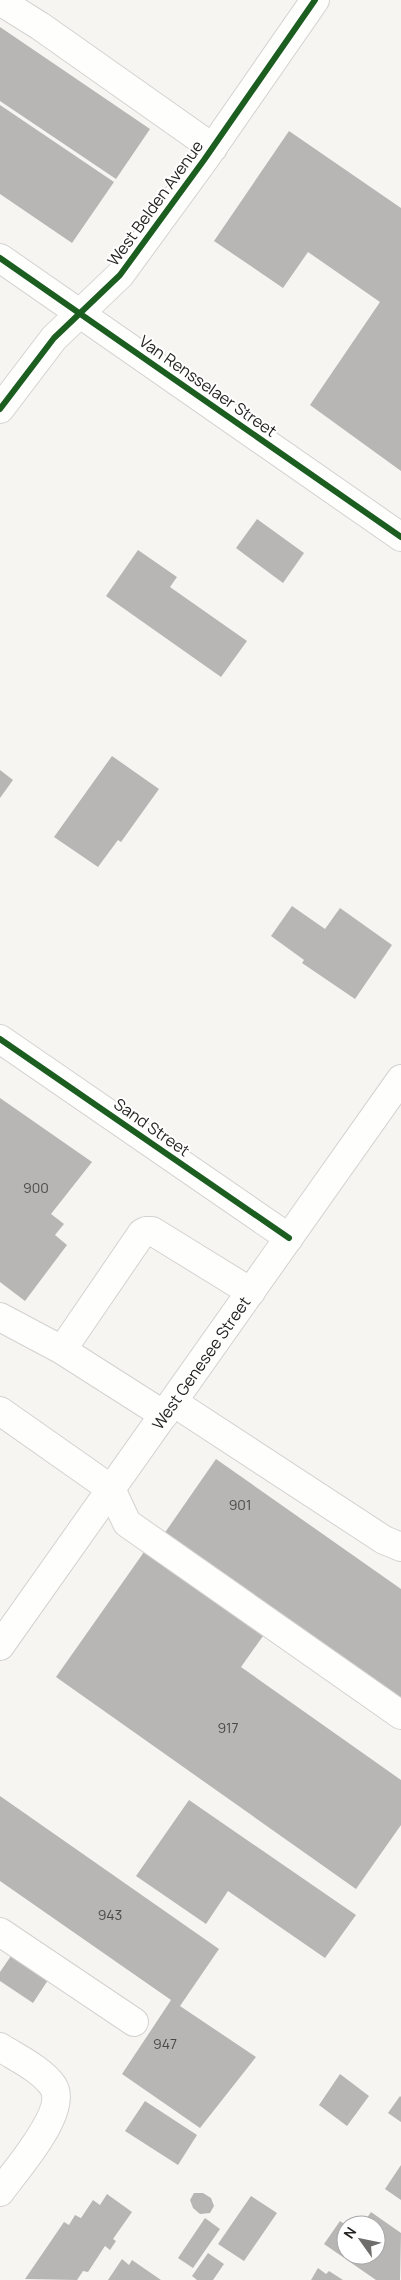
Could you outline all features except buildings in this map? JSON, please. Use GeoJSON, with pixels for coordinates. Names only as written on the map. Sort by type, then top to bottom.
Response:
{"type":"FeatureCollection","features":[{"type":"Feature","properties":{"kind":"street","name":"West Belden Avenue"},"geometry":{"type":"LineString","coordinates":[[0,409],[54,338],[120,275],[316,0]]}},
{"type":"Feature","properties":{"kind":"street"},"geometry":{"type":"LineString","coordinates":[[0,1],[40,26],[212,148]]}},
{"type":"Feature","properties":{"kind":"street","name":"Van Rensselaer Street"},"geometry":{"type":"LineString","coordinates":[[0,258],[401,537]]}},
{"type":"Feature","properties":{"kind":"street","name":"Sand Street"},"geometry":{"type":"LineString","coordinates":[[0,1039],[289,1238]]}},
{"type":"Feature","properties":{"kind":"street","name":"West Genesee Street"},"geometry":{"type":"LineString","coordinates":[[0,1646],[401,1079]]}},
{"type":"Feature","properties":{"kind":"street"},"geometry":{"type":"LineString","coordinates":[[62,1350],[142,1233],[146,1231],[152,1232],[251,1292]]}},
{"type":"Feature","properties":{"kind":"street"},"geometry":{"type":"LineString","coordinates":[[0,1317],[168,1409],[384,1540],[401,1547]]}},
{"type":"Feature","properties":{"kind":"street"},"geometry":{"type":"LineString","coordinates":[[0,1411],[111,1489],[127,1523],[401,1715]]}},
{"type":"Feature","properties":{"kind":"street"},"geometry":{"type":"LineString","coordinates":[[0,1932],[134,2022]]}},
{"type":"Feature","properties":{"kind":"street"},"geometry":{"type":"LineString","coordinates":[[0,2047],[45,2077],[54,2087],[57,2098],[51,2120],[0,2192]]}},
{"type":"Feature","properties":{"kind":"cycle path"},"geometry":{"type":"LineString","coordinates":[[0,409],[54,338],[120,275],[204,160],[315,0]]}},
{"type":"Feature","properties":{"kind":"cycle path"},"geometry":{"type":"LineString","coordinates":[[0,258],[401,537]]}},
{"type":"Feature","properties":{"kind":"cycle path"},"geometry":{"type":"LineString","coordinates":[[0,1039],[289,1238]]}}]}
